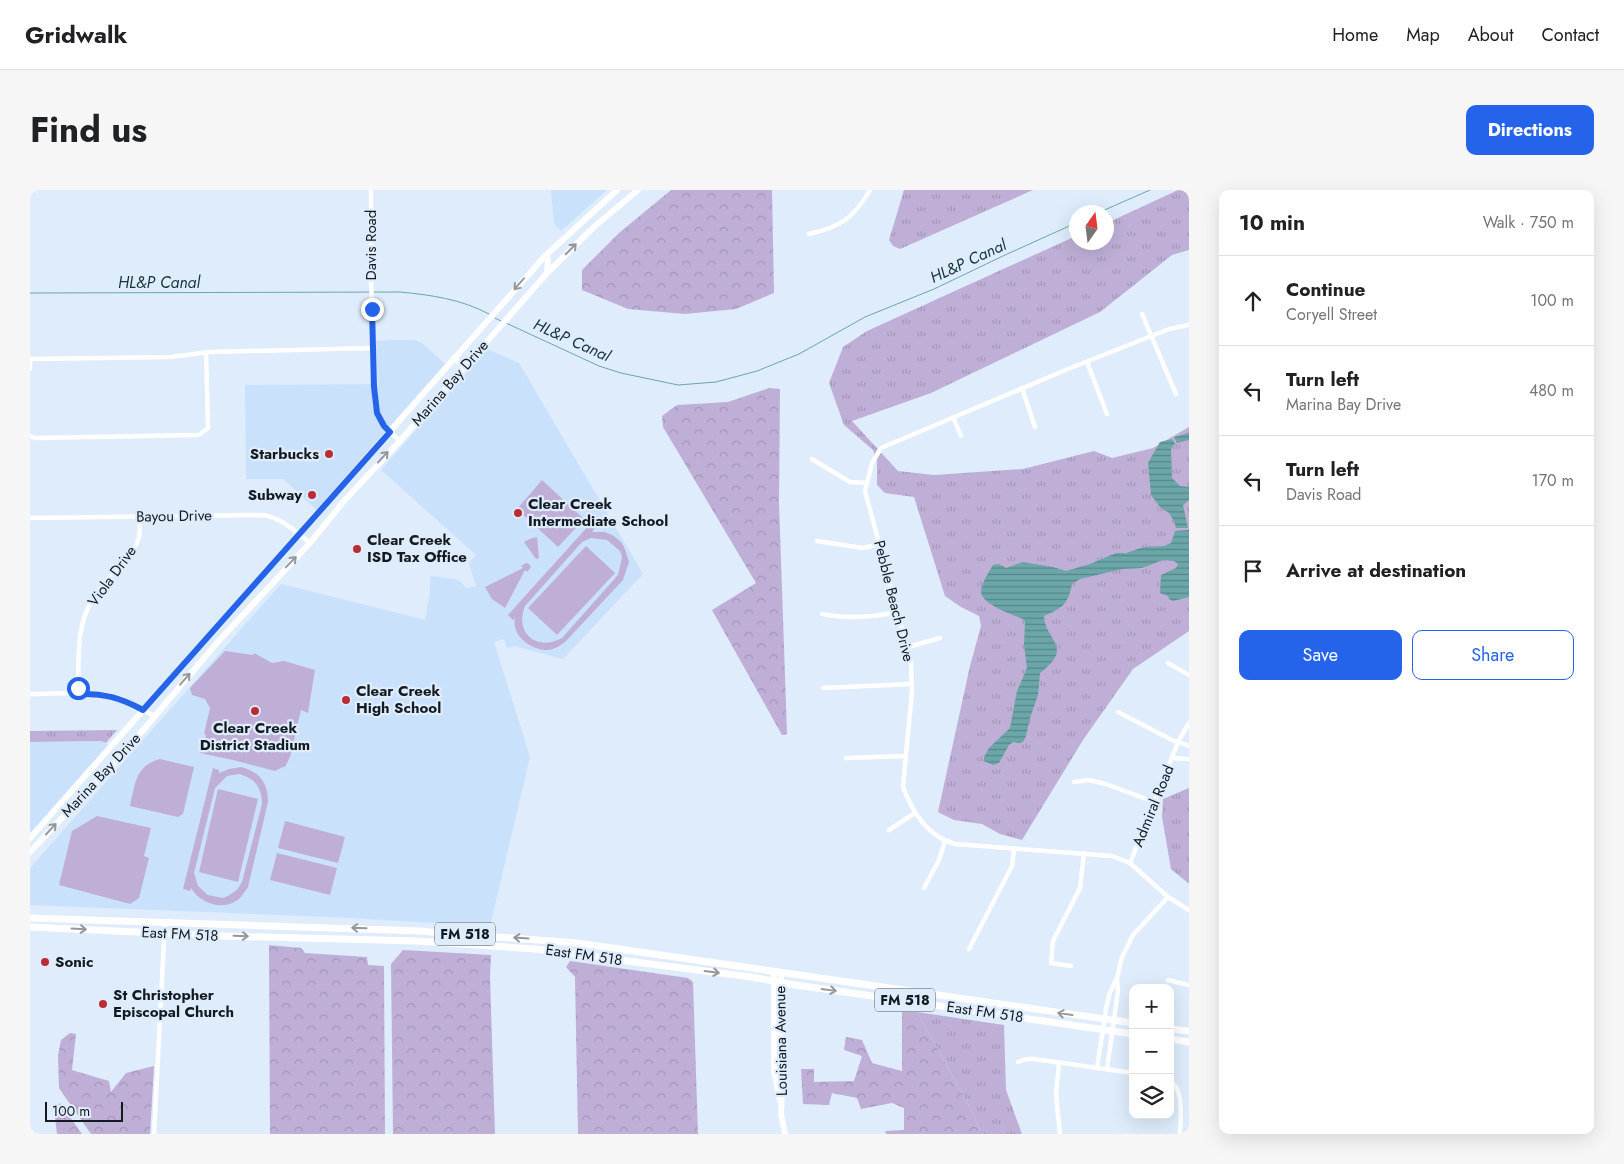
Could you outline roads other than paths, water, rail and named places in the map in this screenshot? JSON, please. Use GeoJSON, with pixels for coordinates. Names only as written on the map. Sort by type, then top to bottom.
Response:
{"type":"FeatureCollection","features":[{"type":"Feature","properties":{"kind":"main road","name":"Marina Bay Drive"},"geometry":{"type":"LineString","coordinates":[[30,838],[544,257],[617,190]]}},
{"type":"Feature","properties":{"kind":"main road","name":"Marina Bay Drive"},"geometry":{"type":"LineString","coordinates":[[30,852],[128,748],[215,645],[310,543],[344,500],[400,441],[547,273],[595,226],[638,190]]}},
{"type":"Feature","properties":{"kind":"main road"},"geometry":{"type":"LineString","coordinates":[[544,257],[548,259],[547,273]]}},
{"type":"Feature","properties":{"kind":"main road"},"geometry":{"type":"LineString","coordinates":[[454,358],[465,367]]}},
{"type":"Feature","properties":{"kind":"main road"},"geometry":{"type":"LineString","coordinates":[[355,472],[364,479]]}},
{"type":"Feature","properties":{"kind":"main road"},"geometry":{"type":"LineString","coordinates":[[337,491],[344,500]]}},
{"type":"Feature","properties":{"kind":"main road"},"geometry":{"type":"LineString","coordinates":[[260,579],[269,586]]}},
{"type":"Feature","properties":{"kind":"main road"},"geometry":{"type":"LineString","coordinates":[[208,637],[215,645]]}},
{"type":"Feature","properties":{"kind":"main road","name":"East FM 518"},"geometry":{"type":"LineString","coordinates":[[30,918],[418,931],[577,942],[1129,1022]]}},
{"type":"Feature","properties":{"kind":"main road"},"geometry":{"type":"LineString","coordinates":[[220,924],[220,936]]}},
{"type":"Feature","properties":{"kind":"main road","name":"East FM 518"},"geometry":{"type":"LineString","coordinates":[[30,927],[220,936],[416,941],[535,949],[1129,1033]]}},
{"type":"Feature","properties":{"kind":"main road"},"geometry":{"type":"LineString","coordinates":[[337,928],[338,939]]}},
{"type":"Feature","properties":{"kind":"main road"},"geometry":{"type":"LineString","coordinates":[[416,941],[418,931]]}},
{"type":"Feature","properties":{"kind":"main road"},"geometry":{"type":"LineString","coordinates":[[476,945],[478,934]]}},
{"type":"Feature","properties":{"kind":"main road"},"geometry":{"type":"LineString","coordinates":[[576,954],[577,942]]}},
{"type":"Feature","properties":{"kind":"main road"},"geometry":{"type":"LineString","coordinates":[[672,967],[674,956]]}},
{"type":"Feature","properties":{"kind":"main road","name":"Louisiana Avenue"},"geometry":{"type":"LineString","coordinates":[[777,972],[783,1067],[782,1110],[785,1134]]}},
{"type":"Feature","properties":{"kind":"main road"},"geometry":{"type":"LineString","coordinates":[[876,996],[877,987]]}},
{"type":"Feature","properties":{"kind":"main road"},"geometry":{"type":"LineString","coordinates":[[1174,1029],[1189,1031]]}},
{"type":"Feature","properties":{"kind":"main road"},"geometry":{"type":"LineString","coordinates":[[1174,1040],[1189,1042]]}},
{"type":"Feature","properties":{"kind":"street","name":"Davis Road"},"geometry":{"type":"LineString","coordinates":[[371,190],[371,278],[377,413],[384,426],[400,441]]}},
{"type":"Feature","properties":{"kind":"street"},"geometry":{"type":"LineString","coordinates":[[809,234],[832,228],[858,209],[870,190]]}},
{"type":"Feature","properties":{"kind":"street"},"geometry":{"type":"LineString","coordinates":[[1142,314],[1176,394]]}},
{"type":"Feature","properties":{"kind":"street","name":"Pebble Beach Drive"},"geometry":{"type":"LineString","coordinates":[[1189,325],[1169,329],[1022,388],[881,448],[872,463],[865,490],[911,663],[912,684],[903,787],[920,820],[930,831],[945,841],[955,844],[1112,856],[1130,862],[1168,897],[1189,910]]}},
{"type":"Feature","properties":{"kind":"street"},"geometry":{"type":"LineString","coordinates":[[30,369],[30,359],[171,357],[206,352],[373,348]]}},
{"type":"Feature","properties":{"kind":"street"},"geometry":{"type":"LineString","coordinates":[[30,436],[35,438],[199,435],[208,428],[206,352]]}},
{"type":"Feature","properties":{"kind":"street"},"geometry":{"type":"LineString","coordinates":[[1087,362],[1107,414]]}},
{"type":"Feature","properties":{"kind":"street"},"geometry":{"type":"LineString","coordinates":[[1022,388],[1036,427]]}},
{"type":"Feature","properties":{"kind":"street"},"geometry":{"type":"LineString","coordinates":[[954,417],[961,436]]}},
{"type":"Feature","properties":{"kind":"street"},"geometry":{"type":"LineString","coordinates":[[812,459],[850,482],[867,483]]}},
{"type":"Feature","properties":{"kind":"street","name":"Bayou Drive"},"geometry":{"type":"LineString","coordinates":[[30,518],[264,515],[284,522],[310,543]]}},
{"type":"Feature","properties":{"kind":"street","name":"Viola Drive"},"geometry":{"type":"LineString","coordinates":[[78,694],[79,642],[83,622],[88,609],[137,543],[140,531],[139,517]]}},
{"type":"Feature","properties":{"kind":"street"},"geometry":{"type":"LineString","coordinates":[[817,542],[863,548],[880,544]]}},
{"type":"Feature","properties":{"kind":"street"},"geometry":{"type":"LineString","coordinates":[[822,614],[834,616],[881,615],[898,612]]}},
{"type":"Feature","properties":{"kind":"street"},"geometry":{"type":"LineString","coordinates":[[908,647],[940,638]]}},
{"type":"Feature","properties":{"kind":"street"},"geometry":{"type":"LineString","coordinates":[[1168,663],[1189,675]]}},
{"type":"Feature","properties":{"kind":"street"},"geometry":{"type":"LineString","coordinates":[[823,688],[912,684]]}},
{"type":"Feature","properties":{"kind":"street"},"geometry":{"type":"LineString","coordinates":[[30,694],[114,696],[154,716]]}},
{"type":"Feature","properties":{"kind":"street"},"geometry":{"type":"LineString","coordinates":[[1118,712],[1189,746]]}},
{"type":"Feature","properties":{"kind":"street","name":"Admiral Road"},"geometry":{"type":"LineString","coordinates":[[1130,862],[1178,742],[1189,723]]}},
{"type":"Feature","properties":{"kind":"street"},"geometry":{"type":"LineString","coordinates":[[846,758],[905,756]]}},
{"type":"Feature","properties":{"kind":"street"},"geometry":{"type":"LineString","coordinates":[[1172,758],[1189,759]]}},
{"type":"Feature","properties":{"kind":"street"},"geometry":{"type":"LineString","coordinates":[[1074,782],[1089,780],[1106,784],[1154,802]]}},
{"type":"Feature","properties":{"kind":"street"},"geometry":{"type":"LineString","coordinates":[[889,830],[915,812]]}},
{"type":"Feature","properties":{"kind":"street"},"geometry":{"type":"LineString","coordinates":[[924,888],[940,860],[945,841]]}},
{"type":"Feature","properties":{"kind":"street"},"geometry":{"type":"LineString","coordinates":[[969,949],[1012,866],[1014,849]]}},
{"type":"Feature","properties":{"kind":"street"},"geometry":{"type":"LineString","coordinates":[[1071,966],[1051,963],[1053,941],[1080,888],[1084,854]]}},
{"type":"Feature","properties":{"kind":"street"},"geometry":{"type":"LineString","coordinates":[[1097,1068],[1102,1029],[1110,992],[1117,978],[1122,957],[1133,935],[1168,897]]}},
{"type":"Feature","properties":{"kind":"street"},"geometry":{"type":"LineString","coordinates":[[154,1134],[166,922]]}},
{"type":"Feature","properties":{"kind":"street"},"geometry":{"type":"LineString","coordinates":[[1107,1069],[1118,991],[1117,978]]}},
{"type":"Feature","properties":{"kind":"street"},"geometry":{"type":"LineString","coordinates":[[1168,980],[1189,985]]}},
{"type":"Feature","properties":{"kind":"street"},"geometry":{"type":"LineString","coordinates":[[1018,1062],[1034,1059],[1129,1072]]}},
{"type":"Feature","properties":{"kind":"street"},"geometry":{"type":"LineString","coordinates":[[1059,1063],[1056,1095],[1060,1134]]}},
{"type":"Feature","properties":{"kind":"street"},"geometry":{"type":"LineString","coordinates":[[1174,1084],[1179,1095],[1180,1134]]}},
{"type":"Feature","properties":{"kind":"waterway","name":"HL&P Canal"},"geometry":{"type":"LineString","coordinates":[[1114,206],[1150,190]]}},
{"type":"Feature","properties":{"kind":"waterway","name":"HL&P Canal"},"geometry":{"type":"LineString","coordinates":[[506,323],[599,366],[621,373],[678,385],[716,382],[757,371],[799,354],[865,317],[934,289],[1069,226]]}},
{"type":"Feature","properties":{"kind":"waterway","name":"HL&P Canal"},"geometry":{"type":"LineString","coordinates":[[30,293],[400,292],[457,301],[489,314]]}},
{"type":"Feature","properties":{"kind":"waterway","name":"HL&P Canal"},"geometry":{"type":"LineString","coordinates":[[495,318],[503,322]]}},
{"type":"Feature","properties":{"kind":"place","name":"Starbucks"},"geometry":{"type":"Point","coordinates":[329,454]}},
{"type":"Feature","properties":{"kind":"place","name":"Subway"},"geometry":{"type":"Point","coordinates":[312,495]}},
{"type":"Feature","properties":{"kind":"place","name":"Clear Creek Intermediate School"},"geometry":{"type":"Point","coordinates":[518,513]}},
{"type":"Feature","properties":{"kind":"place","name":"Clear Creek ISD Tax Office"},"geometry":{"type":"Point","coordinates":[357,549]}},
{"type":"Feature","properties":{"kind":"place","name":"Clear Creek High School"},"geometry":{"type":"Point","coordinates":[346,700]}},
{"type":"Feature","properties":{"kind":"place","name":"Clear Creek District Stadium"},"geometry":{"type":"Point","coordinates":[255,711]}},
{"type":"Feature","properties":{"kind":"place","name":"Sonic"},"geometry":{"type":"Point","coordinates":[45,962]}},
{"type":"Feature","properties":{"kind":"place","name":"St Christopher Episcopal Church"},"geometry":{"type":"Point","coordinates":[103,1004]}}]}
